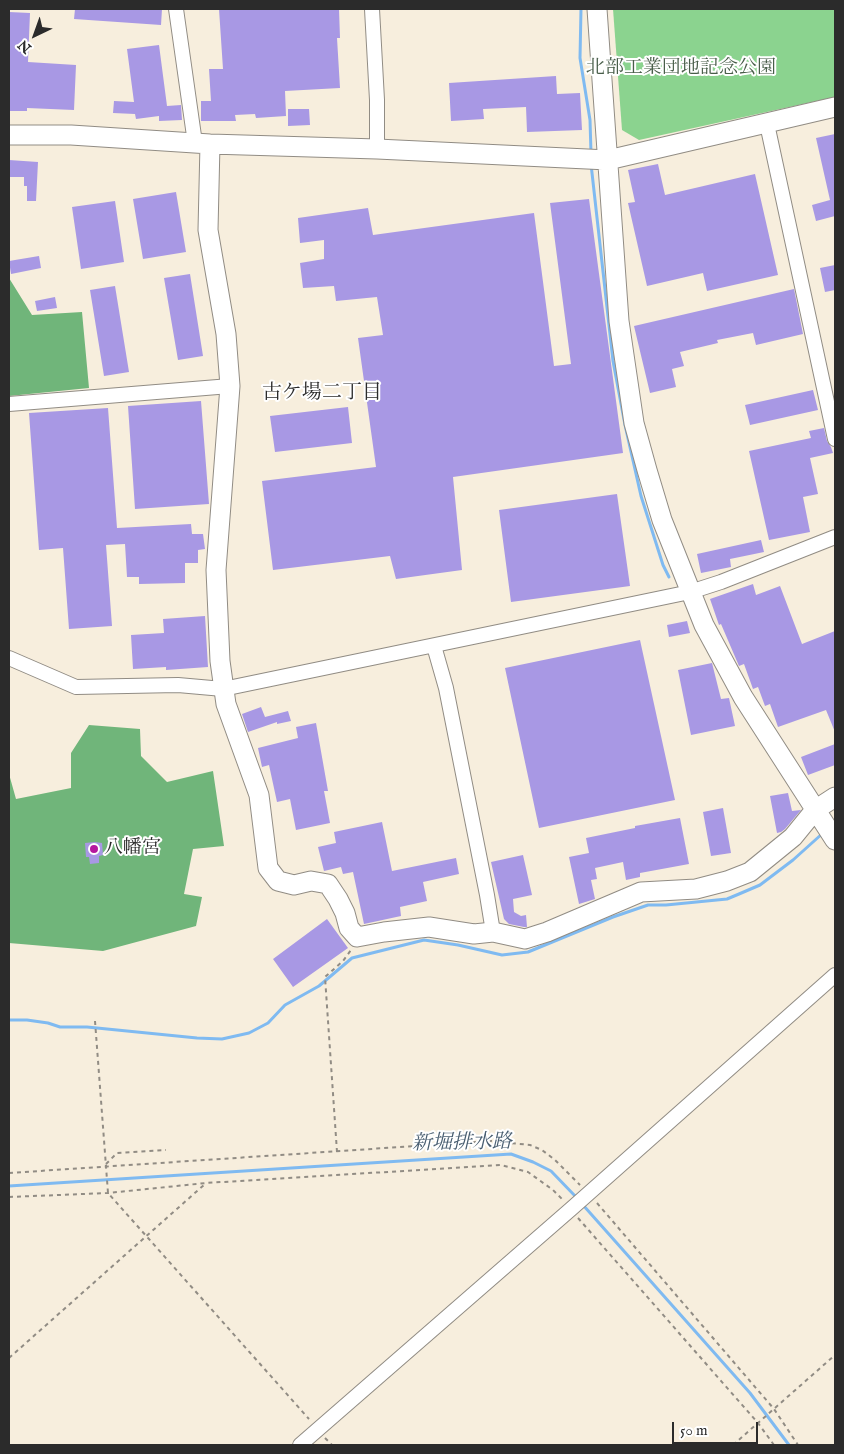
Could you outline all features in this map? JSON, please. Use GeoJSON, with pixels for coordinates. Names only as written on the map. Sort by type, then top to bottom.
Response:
{"type":"FeatureCollection","features":[{"type":"Feature","properties":{"kind":"street"},"geometry":{"type":"LineString","coordinates":[[176,9],[202,144],[208,230],[226,334],[230,386],[216,570],[223,689],[229,714],[259,795],[268,868],[278,881],[294,885],[311,881],[328,884],[338,899],[350,928],[357,937],[429,927],[474,934],[493,932],[525,939],[547,932],[641,892],[696,889],[727,881],[750,872],[793,836],[815,810],[835,797]]}},
{"type":"Feature","properties":{"kind":"street"},"geometry":{"type":"LineString","coordinates":[[372,9],[377,100],[377,149]]}},
{"type":"Feature","properties":{"kind":"street"},"geometry":{"type":"LineString","coordinates":[[597,9],[619,321],[634,423],[662,520],[704,625],[743,697],[835,840]]}},
{"type":"Feature","properties":{"kind":"street"},"geometry":{"type":"LineString","coordinates":[[9,135],[71,135],[202,144],[377,149],[608,160],[835,107]]}},
{"type":"Feature","properties":{"kind":"street"},"geometry":{"type":"LineString","coordinates":[[767,124],[835,439]]}},
{"type":"Feature","properties":{"kind":"street"},"geometry":{"type":"LineString","coordinates":[[9,404],[230,386]]}},
{"type":"Feature","properties":{"kind":"street"},"geometry":{"type":"LineString","coordinates":[[9,658],[76,687],[178,686],[223,689],[690,592],[721,582],[835,537]]}},
{"type":"Feature","properties":{"kind":"street"},"geometry":{"type":"LineString","coordinates":[[434,646],[452,717],[493,932]]}},
{"type":"Feature","properties":{"kind":"street"},"geometry":{"type":"LineString","coordinates":[[300,1445],[835,975]]}},
{"type":"Feature","properties":{"kind":"path"},"geometry":{"type":"LineString","coordinates":[[337,1152],[325,976],[350,953],[357,937]]}},
{"type":"Feature","properties":{"kind":"path"},"geometry":{"type":"LineString","coordinates":[[95,1021],[108,1193],[332,1445]]}},
{"type":"Feature","properties":{"kind":"path"},"geometry":{"type":"LineString","coordinates":[[9,1173],[491,1142],[530,1145],[542,1150],[555,1160],[588,1193],[774,1408],[798,1445]]}},
{"type":"Feature","properties":{"kind":"path"},"geometry":{"type":"LineString","coordinates":[[105,1166],[117,1153],[166,1150]]}},
{"type":"Feature","properties":{"kind":"path"},"geometry":{"type":"LineString","coordinates":[[9,1198],[108,1193],[206,1184],[501,1165],[528,1172],[554,1190],[758,1423],[774,1445]]}},
{"type":"Feature","properties":{"kind":"path"},"geometry":{"type":"LineString","coordinates":[[9,1358],[206,1184]]}},
{"type":"Feature","properties":{"kind":"path"},"geometry":{"type":"LineString","coordinates":[[733,1445],[835,1355]]}},
{"type":"Feature","properties":{"kind":"green space","name":"北部工業団地記念公園"},"geometry":{"type":"Polygon","coordinates":[[[613,9],[835,9],[835,97],[639,140],[622,130],[613,9]]]}},
{"type":"Feature","properties":{"kind":"green space"},"geometry":{"type":"Polygon","coordinates":[[[9,278],[32,315],[82,312],[89,388],[9,396],[9,278]]]}},
{"type":"Feature","properties":{"kind":"green space"},"geometry":{"type":"Polygon","coordinates":[[[89,725],[140,729],[141,756],[167,782],[213,771],[224,846],[193,849],[184,894],[202,897],[196,926],[103,951],[9,943],[9,774],[16,799],[71,788],[71,753],[89,725]]]}},
{"type":"Feature","properties":{"kind":"building"},"geometry":{"type":"Polygon","coordinates":[[[75,9],[162,9],[161,25],[74,19],[75,9]]]}},
{"type":"Feature","properties":{"kind":"building"},"geometry":{"type":"Polygon","coordinates":[[[219,9],[339,9],[340,38],[337,38],[340,88],[285,91],[286,116],[256,118],[255,114],[235,115],[236,121],[201,121],[201,101],[211,101],[209,69],[223,69],[219,9]]]}},
{"type":"Feature","properties":{"kind":"building"},"geometry":{"type":"Polygon","coordinates":[[[9,12],[30,13],[28,62],[76,65],[74,110],[27,108],[27,111],[9,111],[9,12]]]}},
{"type":"Feature","properties":{"kind":"building"},"geometry":{"type":"Polygon","coordinates":[[[159,45],[167,106],[181,105],[182,120],[159,121],[159,116],[136,119],[135,114],[113,113],[114,101],[134,102],[127,49],[159,45]]]}},
{"type":"Feature","properties":{"kind":"building"},"geometry":{"type":"Polygon","coordinates":[[[556,76],[557,94],[580,93],[582,130],[527,132],[526,107],[483,109],[484,119],[451,121],[449,83],[556,76]]]}},
{"type":"Feature","properties":{"kind":"building"},"geometry":{"type":"Polygon","coordinates":[[[288,109],[309,109],[310,125],[288,126],[288,109]]]}},
{"type":"Feature","properties":{"kind":"building"},"geometry":{"type":"Polygon","coordinates":[[[835,134],[835,216],[816,221],[812,205],[830,200],[816,138],[835,134]]]}},
{"type":"Feature","properties":{"kind":"building"},"geometry":{"type":"Polygon","coordinates":[[[9,160],[38,162],[36,201],[27,201],[27,186],[24,186],[24,177],[9,177],[9,160]]]}},
{"type":"Feature","properties":{"kind":"building"},"geometry":{"type":"Polygon","coordinates":[[[658,164],[665,195],[755,174],[778,275],[707,291],[703,273],[647,286],[628,203],[635,202],[628,170],[658,164]]]}},
{"type":"Feature","properties":{"kind":"building"},"geometry":{"type":"Polygon","coordinates":[[[176,192],[186,252],[143,259],[133,199],[176,192]]]}},
{"type":"Feature","properties":{"kind":"building"},"geometry":{"type":"Polygon","coordinates":[[[589,199],[623,453],[453,477],[462,570],[396,579],[390,556],[273,570],[262,481],[376,467],[358,338],[383,335],[377,297],[336,301],[334,286],[303,288],[300,263],[324,259],[324,240],[300,243],[298,218],[368,208],[373,235],[534,213],[554,366],[571,364],[550,203],[589,199]]]}},
{"type":"Feature","properties":{"kind":"building"},"geometry":{"type":"Polygon","coordinates":[[[115,201],[124,262],[81,269],[72,207],[115,201]]]}},
{"type":"Feature","properties":{"kind":"building"},"geometry":{"type":"Polygon","coordinates":[[[39,256],[41,268],[11,274],[9,261],[39,256]]]}},
{"type":"Feature","properties":{"kind":"building"},"geometry":{"type":"Polygon","coordinates":[[[835,265],[835,290],[825,292],[820,268],[835,265]]]}},
{"type":"Feature","properties":{"kind":"building"},"geometry":{"type":"Polygon","coordinates":[[[190,274],[203,356],[178,360],[164,278],[190,274]]]}},
{"type":"Feature","properties":{"kind":"building"},"geometry":{"type":"Polygon","coordinates":[[[115,286],[129,372],[104,376],[90,290],[115,286]]]}},
{"type":"Feature","properties":{"kind":"building"},"geometry":{"type":"Polygon","coordinates":[[[794,289],[803,334],[756,345],[753,333],[717,340],[718,343],[680,352],[684,366],[672,369],[676,387],[650,393],[634,326],[794,289]]]}},
{"type":"Feature","properties":{"kind":"building"},"geometry":{"type":"Polygon","coordinates":[[[55,297],[57,308],[37,311],[35,301],[55,297]]]}},
{"type":"Feature","properties":{"kind":"building"},"geometry":{"type":"Polygon","coordinates":[[[813,390],[818,410],[750,425],[745,405],[813,390]]]}},
{"type":"Feature","properties":{"kind":"building"},"geometry":{"type":"Polygon","coordinates":[[[201,401],[209,504],[135,509],[128,406],[201,401]]]}},
{"type":"Feature","properties":{"kind":"building"},"geometry":{"type":"Polygon","coordinates":[[[348,407],[352,443],[275,452],[270,416],[348,407]]]}},
{"type":"Feature","properties":{"kind":"building"},"geometry":{"type":"Polygon","coordinates":[[[108,408],[117,528],[191,524],[192,534],[203,534],[205,549],[198,550],[198,563],[185,563],[185,583],[139,584],[139,577],[127,577],[125,544],[106,545],[112,626],[69,629],[63,548],[39,550],[29,413],[108,408]]]}},
{"type":"Feature","properties":{"kind":"building"},"geometry":{"type":"Polygon","coordinates":[[[824,428],[827,441],[833,453],[810,458],[818,494],[803,497],[810,532],[769,540],[749,451],[811,438],[809,431],[824,428]]]}},
{"type":"Feature","properties":{"kind":"building"},"geometry":{"type":"Polygon","coordinates":[[[617,494],[630,586],[511,602],[499,510],[617,494]]]}},
{"type":"Feature","properties":{"kind":"building"},"geometry":{"type":"Polygon","coordinates":[[[761,540],[764,552],[730,559],[731,567],[701,573],[697,554],[761,540]]]}},
{"type":"Feature","properties":{"kind":"building"},"geometry":{"type":"Polygon","coordinates":[[[753,584],[756,595],[780,586],[802,644],[835,631],[835,732],[826,710],[778,727],[770,704],[765,706],[758,687],[753,689],[744,664],[739,666],[721,624],[719,625],[710,599],[753,584]]]}},
{"type":"Feature","properties":{"kind":"building"},"geometry":{"type":"Polygon","coordinates":[[[205,616],[208,667],[166,670],[166,667],[133,669],[131,635],[164,633],[163,619],[205,616]]]}},
{"type":"Feature","properties":{"kind":"building"},"geometry":{"type":"Polygon","coordinates":[[[687,621],[690,633],[669,637],[667,625],[687,621]]]}},
{"type":"Feature","properties":{"kind":"building"},"geometry":{"type":"Polygon","coordinates":[[[640,640],[675,800],[539,828],[505,668],[640,640]]]}},
{"type":"Feature","properties":{"kind":"building"},"geometry":{"type":"Polygon","coordinates":[[[712,663],[721,699],[729,698],[735,726],[691,735],[678,670],[712,663]]]}},
{"type":"Feature","properties":{"kind":"building"},"geometry":{"type":"Polygon","coordinates":[[[261,707],[265,717],[288,711],[291,721],[277,724],[277,722],[248,732],[242,714],[261,707]]]}},
{"type":"Feature","properties":{"kind":"building"},"geometry":{"type":"Polygon","coordinates":[[[316,723],[328,791],[324,791],[330,823],[296,830],[290,799],[277,802],[269,765],[262,767],[258,748],[298,738],[296,727],[316,723]]]}},
{"type":"Feature","properties":{"kind":"building"},"geometry":{"type":"Polygon","coordinates":[[[835,744],[835,765],[808,775],[801,757],[835,744]]]}},
{"type":"Feature","properties":{"kind":"building"},"geometry":{"type":"Polygon","coordinates":[[[788,793],[792,811],[801,810],[785,829],[777,833],[770,796],[788,793]]]}},
{"type":"Feature","properties":{"kind":"building"},"geometry":{"type":"Polygon","coordinates":[[[723,808],[731,853],[711,856],[703,812],[723,808]]]}},
{"type":"Feature","properties":{"kind":"building"},"geometry":{"type":"Polygon","coordinates":[[[680,818],[689,864],[640,873],[640,877],[626,880],[623,862],[595,868],[597,879],[591,880],[595,899],[579,904],[569,857],[589,853],[586,838],[635,828],[635,826],[680,818]]]}},
{"type":"Feature","properties":{"kind":"building"},"geometry":{"type":"Polygon","coordinates":[[[382,822],[392,871],[456,858],[459,874],[423,882],[427,901],[400,907],[401,916],[364,924],[353,872],[343,874],[341,867],[324,871],[318,847],[336,843],[334,832],[382,822]]]}},
{"type":"Feature","properties":{"kind":"building","name":"八幡宮"},"geometry":{"type":"Polygon","coordinates":[[[85,843],[102,843],[103,855],[99,856],[99,863],[90,864],[89,857],[86,857],[85,843]]]}},
{"type":"Feature","properties":{"kind":"building"},"geometry":{"type":"Polygon","coordinates":[[[523,855],[532,895],[513,899],[514,912],[521,916],[526,915],[527,927],[509,924],[504,919],[491,862],[523,855]]]}},
{"type":"Feature","properties":{"kind":"building"},"geometry":{"type":"Polygon","coordinates":[[[327,919],[348,948],[293,987],[273,959],[327,919]]]}},
{"type":"Feature","properties":{"kind":"waterway"},"geometry":{"type":"LineString","coordinates":[[581,9],[580,58],[590,120],[591,153]]}},
{"type":"Feature","properties":{"kind":"waterway"},"geometry":{"type":"LineString","coordinates":[[591,164],[613,361],[625,425],[641,496],[663,565],[669,577]]}},
{"type":"Feature","properties":{"kind":"waterway"},"geometry":{"type":"LineString","coordinates":[[9,1020],[27,1020],[60,1027],[87,1027],[197,1038],[222,1039],[249,1033],[268,1023],[285,1005],[319,986],[352,958],[424,940],[458,945],[502,955],[528,952],[613,917],[648,905],[727,899],[760,885],[793,860],[823,833]]}},
{"type":"Feature","properties":{"kind":"waterway","name":"新堀排水路"},"geometry":{"type":"LineString","coordinates":[[9,1186],[511,1154],[551,1171],[577,1198]]}},
{"type":"Feature","properties":{"kind":"waterway","name":"新堀排水路"},"geometry":{"type":"LineString","coordinates":[[583,1205],[750,1393],[789,1445]]}},
{"type":"Feature","properties":{"kind":"place","name":"八幡宮"},"geometry":{"type":"Point","coordinates":[94,849]}},
{"type":"Feature","properties":{"kind":"district","name":"古ケ場二丁目"},"geometry":{"type":"Point","coordinates":[322,394]}}]}
